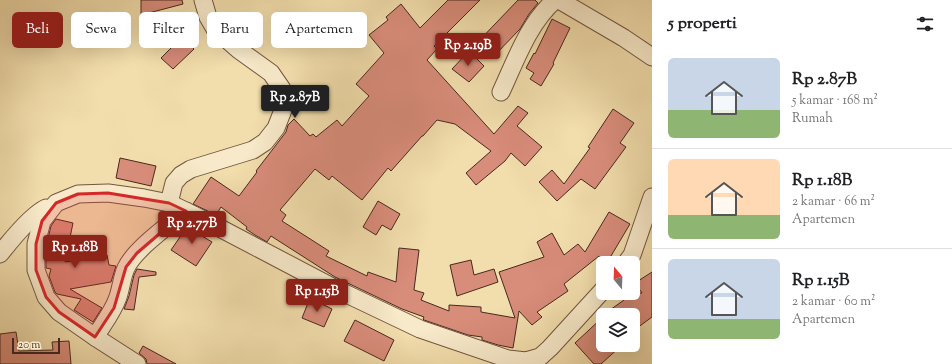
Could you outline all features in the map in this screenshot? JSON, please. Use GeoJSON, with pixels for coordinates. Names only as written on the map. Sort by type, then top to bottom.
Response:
{"type":"FeatureCollection","features":[{"type":"Feature","properties":{"kind":"street"},"geometry":{"type":"LineString","coordinates":[[169,203],[174,183],[181,175],[191,169],[253,150],[265,142],[276,128],[283,110],[282,89],[271,73],[239,50],[215,29],[208,17],[203,0]]}},
{"type":"Feature","properties":{"kind":"street"},"geometry":{"type":"LineString","coordinates":[[501,92],[531,29],[541,14],[555,0]]}},
{"type":"Feature","properties":{"kind":"street"},"geometry":{"type":"LineString","coordinates":[[559,0],[624,38],[652,57]]}},
{"type":"Feature","properties":{"kind":"street"},"geometry":{"type":"LineString","coordinates":[[0,254],[24,226],[42,210],[78,194],[108,193],[169,203],[334,288],[420,329],[508,359],[526,361],[540,357],[596,298]]}},
{"type":"Feature","properties":{"kind":"street"},"geometry":{"type":"LineString","coordinates":[[632,256],[652,197]]}},
{"type":"Feature","properties":{"kind":"street"},"geometry":{"type":"LineString","coordinates":[[56,203],[42,221],[36,244],[36,270],[46,297],[59,312],[137,364]]}},
{"type":"Feature","properties":{"kind":"street"},"geometry":{"type":"LineString","coordinates":[[95,337],[114,308],[126,267],[137,253],[186,211]]}},
{"type":"Feature","properties":{"kind":"highlighted area"},"geometry":{"type":"Polygon","coordinates":[[[108,193],[169,203],[186,211],[137,253],[126,267],[114,308],[95,337],[59,312],[46,297],[36,270],[36,244],[42,221],[56,203],[78,194],[108,193]]]}},
{"type":"Feature","properties":{"kind":"building"},"geometry":{"type":"Polygon","coordinates":[[[141,0],[182,0],[183,4],[152,12],[141,12],[141,0]]]}},
{"type":"Feature","properties":{"kind":"building"},"geometry":{"type":"Polygon","coordinates":[[[448,0],[480,0],[434,46],[437,49],[427,60],[494,134],[518,106],[528,113],[517,126],[542,147],[525,166],[511,153],[505,161],[476,185],[466,173],[491,151],[455,124],[437,120],[391,171],[388,168],[362,200],[332,176],[329,180],[315,169],[280,210],[286,215],[282,221],[329,251],[326,256],[367,276],[368,272],[396,282],[399,248],[419,250],[414,290],[424,293],[421,300],[449,311],[449,305],[481,307],[481,312],[515,318],[499,272],[544,257],[537,242],[552,233],[564,255],[578,244],[585,252],[609,212],[630,224],[611,256],[596,256],[596,258],[564,284],[568,291],[537,312],[542,317],[532,325],[519,311],[513,348],[482,340],[482,337],[468,335],[424,320],[424,317],[402,309],[335,277],[271,236],[267,242],[246,229],[247,227],[221,207],[216,215],[193,204],[211,177],[239,196],[286,132],[288,125],[294,119],[310,136],[313,134],[316,137],[337,120],[342,126],[369,96],[356,84],[384,53],[369,35],[388,20],[386,17],[401,4],[420,28],[448,0]]]}},
{"type":"Feature","properties":{"kind":"building"},"geometry":{"type":"Polygon","coordinates":[[[518,0],[535,0],[538,3],[520,29],[493,57],[474,46],[518,0]]]}},
{"type":"Feature","properties":{"kind":"building"},"geometry":{"type":"Polygon","coordinates":[[[552,19],[570,28],[553,63],[554,64],[541,86],[530,79],[534,73],[526,68],[534,53],[535,54],[552,19]]]}},
{"type":"Feature","properties":{"kind":"building"},"geometry":{"type":"Polygon","coordinates":[[[171,48],[194,49],[173,69],[161,58],[171,48]]]}},
{"type":"Feature","properties":{"kind":"building"},"geometry":{"type":"Polygon","coordinates":[[[469,51],[484,66],[469,82],[452,69],[469,51]]]}},
{"type":"Feature","properties":{"kind":"building"},"geometry":{"type":"Polygon","coordinates":[[[613,109],[634,123],[620,143],[626,147],[595,189],[581,179],[557,201],[539,182],[552,170],[564,184],[590,148],[588,147],[613,109]]]}},
{"type":"Feature","properties":{"kind":"building"},"geometry":{"type":"Polygon","coordinates":[[[120,158],[156,166],[151,186],[116,178],[120,158]]]}},
{"type":"Feature","properties":{"kind":"building"},"geometry":{"type":"Polygon","coordinates":[[[378,201],[400,214],[391,230],[382,225],[376,235],[363,227],[378,201]]]}},
{"type":"Feature","properties":{"kind":"building"},"geometry":{"type":"Polygon","coordinates":[[[56,219],[73,223],[65,262],[107,255],[109,265],[116,266],[111,282],[70,289],[102,308],[93,322],[74,310],[81,299],[57,294],[55,292],[49,276],[51,269],[46,268],[46,247],[51,226],[56,219]]]}},
{"type":"Feature","properties":{"kind":"building"},"geometry":{"type":"Polygon","coordinates":[[[189,224],[205,232],[202,236],[212,242],[196,266],[171,250],[189,224]]]}},
{"type":"Feature","properties":{"kind":"building"},"geometry":{"type":"Polygon","coordinates":[[[471,260],[474,275],[494,269],[498,282],[457,296],[450,265],[471,260]]]}},
{"type":"Feature","properties":{"kind":"building"},"geometry":{"type":"Polygon","coordinates":[[[137,269],[156,272],[156,275],[139,277],[134,310],[124,309],[134,275],[137,269]]]}},
{"type":"Feature","properties":{"kind":"building"},"geometry":{"type":"Polygon","coordinates":[[[652,272],[652,317],[640,326],[640,308],[613,308],[624,300],[640,300],[640,293],[642,293],[640,290],[640,280],[652,272]]]}},
{"type":"Feature","properties":{"kind":"building"},"geometry":{"type":"Polygon","coordinates":[[[310,298],[332,309],[324,327],[302,318],[310,298]]]}},
{"type":"Feature","properties":{"kind":"building"},"geometry":{"type":"Polygon","coordinates":[[[355,320],[394,340],[384,361],[344,341],[355,320]]]}},
{"type":"Feature","properties":{"kind":"building"},"geometry":{"type":"Polygon","coordinates":[[[596,324],[596,352],[614,352],[601,364],[594,364],[575,343],[596,324]]]}},
{"type":"Feature","properties":{"kind":"building"},"geometry":{"type":"Polygon","coordinates":[[[16,332],[19,351],[53,350],[52,342],[69,341],[71,364],[0,364],[0,334],[16,332]]]}},
{"type":"Feature","properties":{"kind":"building"},"geometry":{"type":"Polygon","coordinates":[[[143,346],[176,364],[147,364],[146,359],[139,353],[143,346]]]}}]}
